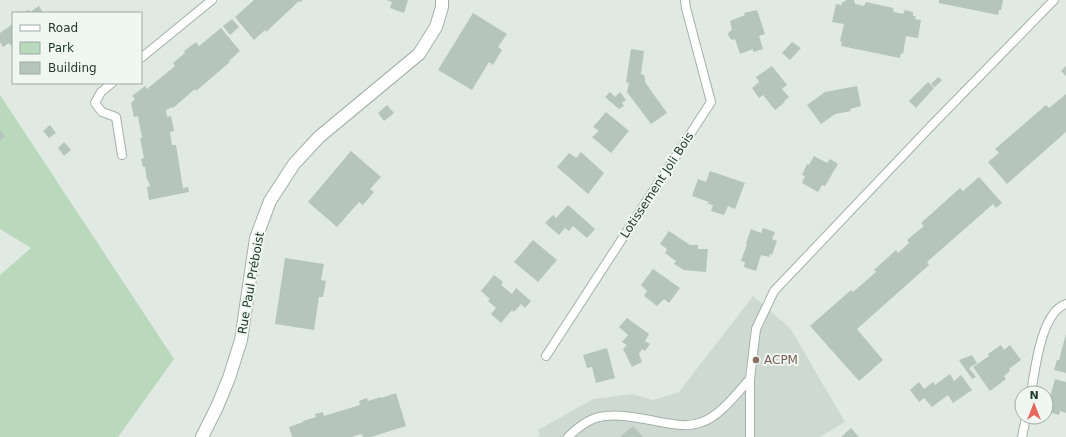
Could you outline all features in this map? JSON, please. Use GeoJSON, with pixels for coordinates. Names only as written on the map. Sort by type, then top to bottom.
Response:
{"type":"FeatureCollection","features":[{"type":"Feature","properties":{"kind":"street","name":"Rue Paul Préboist"},"geometry":{"type":"LineString","coordinates":[[202,437],[230,378],[241,340],[256,238],[270,202],[294,164],[319,137],[419,54],[436,27],[442,7],[442,0]]}},
{"type":"Feature","properties":{"kind":"lane"},"geometry":{"type":"LineString","coordinates":[[142,57],[212,0]]}},
{"type":"Feature","properties":{"kind":"lane","name":"Lotissement Joli Bois"},"geometry":{"type":"LineString","coordinates":[[546,356],[711,102],[685,0]]}},
{"type":"Feature","properties":{"kind":"lane"},"geometry":{"type":"LineString","coordinates":[[750,437],[750,379],[756,330],[774,291],[932,125],[1054,0]]}},
{"type":"Feature","properties":{"kind":"lane"},"geometry":{"type":"LineString","coordinates":[[111,84],[101,92],[95,102],[102,112],[116,117],[122,155]]}},
{"type":"Feature","properties":{"kind":"lane"},"geometry":{"type":"LineString","coordinates":[[1032,385],[1041,338],[1049,318],[1062,305],[1066,304]]}},
{"type":"Feature","properties":{"kind":"lane"},"geometry":{"type":"LineString","coordinates":[[568,437],[578,428],[593,419],[607,416],[623,416],[684,425],[702,422],[720,412],[750,379]]}},
{"type":"Feature","properties":{"kind":"lane"},"geometry":{"type":"LineString","coordinates":[[1022,437],[1024,425]]}},
{"type":"Feature","properties":{"kind":"shaded area","name":"ACPM"},"geometry":{"type":"Polygon","coordinates":[[[753,296],[790,328],[845,422],[821,437],[537,437],[540,435],[538,430],[593,399],[632,394],[653,400],[679,392],[753,296]]]}},
{"type":"Feature","properties":{"kind":"green space"},"geometry":{"type":"Polygon","coordinates":[[[0,95],[174,359],[118,437],[0,437],[0,275],[31,248],[0,229],[0,95]]]}},
{"type":"Feature","properties":{"kind":"building"},"geometry":{"type":"Polygon","coordinates":[[[254,0],[303,0],[300,2],[299,1],[266,32],[265,30],[254,40],[235,17],[254,0]]]}},
{"type":"Feature","properties":{"kind":"building"},"geometry":{"type":"Polygon","coordinates":[[[386,0],[408,0],[404,13],[390,8],[392,2],[386,0]]]}},
{"type":"Feature","properties":{"kind":"building"},"geometry":{"type":"Polygon","coordinates":[[[846,0],[854,0],[855,4],[864,6],[866,2],[893,8],[894,12],[903,14],[905,10],[913,12],[913,16],[916,16],[915,19],[921,20],[918,38],[906,36],[903,54],[901,53],[900,58],[841,46],[842,42],[840,41],[844,24],[832,22],[836,4],[842,5],[842,2],[846,0]]]}},
{"type":"Feature","properties":{"kind":"building"},"geometry":{"type":"Polygon","coordinates":[[[939,0],[1003,0],[1001,10],[999,10],[998,15],[939,3],[939,0]]]}},
{"type":"Feature","properties":{"kind":"building"},"geometry":{"type":"Polygon","coordinates":[[[39,6],[42,12],[30,12],[39,6]]]}},
{"type":"Feature","properties":{"kind":"building"},"geometry":{"type":"Polygon","coordinates":[[[757,10],[765,34],[759,36],[763,49],[753,52],[753,49],[740,54],[735,39],[732,40],[728,35],[732,30],[730,21],[745,15],[744,13],[757,10]]]}},
{"type":"Feature","properties":{"kind":"building"},"geometry":{"type":"Polygon","coordinates":[[[473,13],[507,34],[498,47],[502,50],[493,65],[489,62],[472,90],[438,70],[473,13]]]}},
{"type":"Feature","properties":{"kind":"building"},"geometry":{"type":"Polygon","coordinates":[[[232,19],[239,27],[230,35],[223,26],[232,19]]]}},
{"type":"Feature","properties":{"kind":"building"},"geometry":{"type":"Polygon","coordinates":[[[12,25],[12,47],[9,43],[3,47],[0,42],[0,33],[12,25]]]}},
{"type":"Feature","properties":{"kind":"building"},"geometry":{"type":"Polygon","coordinates":[[[221,28],[240,51],[229,61],[230,62],[196,91],[195,89],[173,108],[172,107],[166,110],[167,117],[171,116],[174,131],[170,132],[172,145],[176,145],[183,188],[188,187],[189,192],[149,200],[147,187],[150,186],[147,180],[145,167],[143,167],[141,159],[144,158],[140,138],[142,138],[138,116],[134,117],[131,103],[135,99],[132,96],[145,86],[147,89],[175,66],[173,63],[185,53],[184,51],[196,42],[199,46],[221,28]]]}},
{"type":"Feature","properties":{"kind":"building"},"geometry":{"type":"Polygon","coordinates":[[[792,42],[801,48],[790,60],[782,53],[792,42]]]}},
{"type":"Feature","properties":{"kind":"building"},"geometry":{"type":"Polygon","coordinates":[[[631,49],[644,51],[641,74],[644,75],[645,82],[667,113],[651,124],[627,92],[629,83],[626,82],[631,49]]]}},
{"type":"Feature","properties":{"kind":"building"},"geometry":{"type":"Polygon","coordinates":[[[772,66],[787,85],[782,89],[789,97],[775,110],[763,95],[759,98],[752,88],[759,82],[756,77],[772,66]]]}},
{"type":"Feature","properties":{"kind":"building"},"geometry":{"type":"Polygon","coordinates":[[[1066,66],[1066,76],[1061,71],[1066,66]]]}},
{"type":"Feature","properties":{"kind":"building"},"geometry":{"type":"Polygon","coordinates":[[[938,77],[942,80],[935,87],[931,84],[938,77]]]}},
{"type":"Feature","properties":{"kind":"building"},"geometry":{"type":"Polygon","coordinates":[[[928,82],[934,88],[916,108],[909,101],[928,82]]]}},
{"type":"Feature","properties":{"kind":"building"},"geometry":{"type":"Polygon","coordinates":[[[857,86],[861,106],[850,109],[851,111],[835,114],[821,124],[807,105],[825,92],[857,86]]]}},
{"type":"Feature","properties":{"kind":"building"},"geometry":{"type":"Polygon","coordinates":[[[610,92],[615,97],[620,92],[626,100],[622,103],[624,106],[619,109],[605,97],[610,92]]]}},
{"type":"Feature","properties":{"kind":"building"},"geometry":{"type":"Polygon","coordinates":[[[1066,94],[1066,132],[1007,184],[988,162],[999,153],[995,149],[1046,105],[1049,108],[1066,94]]]}},
{"type":"Feature","properties":{"kind":"building"},"geometry":{"type":"Polygon","coordinates":[[[387,105],[394,113],[384,121],[378,113],[387,105]]]}},
{"type":"Feature","properties":{"kind":"building"},"geometry":{"type":"Polygon","coordinates":[[[606,112],[629,131],[611,153],[592,137],[599,131],[593,127],[606,112]]]}},
{"type":"Feature","properties":{"kind":"building"},"geometry":{"type":"Polygon","coordinates":[[[50,125],[56,133],[49,138],[43,131],[50,125]]]}},
{"type":"Feature","properties":{"kind":"building"},"geometry":{"type":"Polygon","coordinates":[[[0,130],[5,137],[0,141],[0,130]]]}},
{"type":"Feature","properties":{"kind":"building"},"geometry":{"type":"Polygon","coordinates":[[[64,142],[71,150],[64,156],[58,148],[64,142]]]}},
{"type":"Feature","properties":{"kind":"building"},"geometry":{"type":"Polygon","coordinates":[[[351,151],[381,177],[370,189],[374,192],[363,205],[359,202],[337,227],[308,202],[351,151]]]}},
{"type":"Feature","properties":{"kind":"building"},"geometry":{"type":"Polygon","coordinates":[[[581,152],[604,173],[588,194],[557,167],[569,153],[576,158],[581,152]]]}},
{"type":"Feature","properties":{"kind":"building"},"geometry":{"type":"Polygon","coordinates":[[[814,156],[827,163],[830,159],[838,164],[825,186],[822,185],[818,192],[802,183],[805,176],[802,175],[807,164],[809,165],[814,156]]]}},
{"type":"Feature","properties":{"kind":"building"},"geometry":{"type":"Polygon","coordinates":[[[710,171],[745,183],[735,209],[728,206],[724,215],[711,211],[713,205],[708,204],[709,202],[692,196],[698,179],[706,182],[710,171]]]}},
{"type":"Feature","properties":{"kind":"building"},"geometry":{"type":"Polygon","coordinates":[[[979,177],[1002,203],[996,208],[993,204],[927,262],[929,265],[857,329],[883,360],[859,381],[810,326],[851,290],[853,292],[876,272],[874,270],[896,250],[898,253],[909,243],[907,240],[924,226],[921,223],[960,188],[963,191],[979,177]]]}},
{"type":"Feature","properties":{"kind":"building"},"geometry":{"type":"Polygon","coordinates":[[[568,205],[595,229],[587,238],[573,226],[569,231],[565,228],[559,235],[545,223],[553,215],[556,218],[568,205]]]}},
{"type":"Feature","properties":{"kind":"building"},"geometry":{"type":"Polygon","coordinates":[[[763,228],[775,232],[772,239],[777,241],[772,255],[770,254],[769,257],[761,255],[756,271],[744,267],[745,262],[741,261],[751,229],[761,233],[763,228]]]}},
{"type":"Feature","properties":{"kind":"building"},"geometry":{"type":"Polygon","coordinates":[[[669,231],[690,245],[698,245],[698,249],[708,249],[706,272],[684,270],[674,264],[676,261],[665,253],[667,249],[660,244],[669,231]]]}},
{"type":"Feature","properties":{"kind":"building"},"geometry":{"type":"Polygon","coordinates":[[[533,240],[557,260],[538,282],[514,262],[533,240]]]}},
{"type":"Feature","properties":{"kind":"building"},"geometry":{"type":"Polygon","coordinates":[[[285,258],[324,264],[321,280],[326,281],[323,297],[319,297],[314,330],[275,324],[285,258]]]}},
{"type":"Feature","properties":{"kind":"building"},"geometry":{"type":"Polygon","coordinates":[[[653,269],[680,288],[669,303],[664,299],[657,306],[644,296],[647,291],[641,285],[653,269]]]}},
{"type":"Feature","properties":{"kind":"building"},"geometry":{"type":"Polygon","coordinates":[[[494,275],[503,282],[501,285],[512,294],[516,288],[531,301],[525,308],[521,304],[514,312],[512,310],[501,323],[491,314],[496,308],[488,301],[490,299],[481,291],[494,275]]]}},
{"type":"Feature","properties":{"kind":"building"},"geometry":{"type":"Polygon","coordinates":[[[627,318],[649,334],[645,341],[650,344],[645,351],[642,349],[639,354],[642,362],[632,367],[623,349],[627,345],[622,342],[628,335],[619,327],[627,318]]]}},
{"type":"Feature","properties":{"kind":"building"},"geometry":{"type":"Polygon","coordinates":[[[1066,334],[1066,373],[1054,370],[1057,360],[1059,360],[1066,334]]]}},
{"type":"Feature","properties":{"kind":"building"},"geometry":{"type":"Polygon","coordinates":[[[1001,345],[1004,350],[1010,345],[1021,360],[1009,369],[1010,371],[1004,376],[1006,379],[990,391],[973,367],[989,356],[988,354],[1001,345]]]}},
{"type":"Feature","properties":{"kind":"building"},"geometry":{"type":"Polygon","coordinates":[[[607,348],[615,378],[596,383],[592,367],[587,368],[583,355],[607,348]]]}},
{"type":"Feature","properties":{"kind":"building"},"geometry":{"type":"Polygon","coordinates":[[[972,355],[977,363],[969,368],[976,377],[972,379],[959,360],[972,355]]]}},
{"type":"Feature","properties":{"kind":"building"},"geometry":{"type":"Polygon","coordinates":[[[950,374],[954,381],[961,375],[972,390],[953,403],[948,395],[932,407],[924,398],[919,402],[910,390],[919,382],[924,389],[933,382],[935,385],[950,374]]]}},
{"type":"Feature","properties":{"kind":"building"},"geometry":{"type":"Polygon","coordinates":[[[1055,379],[1066,382],[1066,413],[1060,411],[1059,415],[1054,414],[1053,385],[1055,379]]]}},
{"type":"Feature","properties":{"kind":"building"},"geometry":{"type":"Polygon","coordinates":[[[396,393],[406,426],[371,437],[363,437],[362,434],[351,437],[292,437],[289,427],[316,417],[315,414],[323,412],[324,416],[360,405],[359,401],[367,398],[368,401],[396,393]]]}},
{"type":"Feature","properties":{"kind":"building"},"geometry":{"type":"Polygon","coordinates":[[[633,426],[643,437],[620,437],[633,426]]]}},
{"type":"Feature","properties":{"kind":"building"},"geometry":{"type":"Polygon","coordinates":[[[851,428],[859,437],[841,437],[851,428]]]}},
{"type":"Feature","properties":{"kind":"place","name":"ACPM"},"geometry":{"type":"Point","coordinates":[756,360]}}]}
